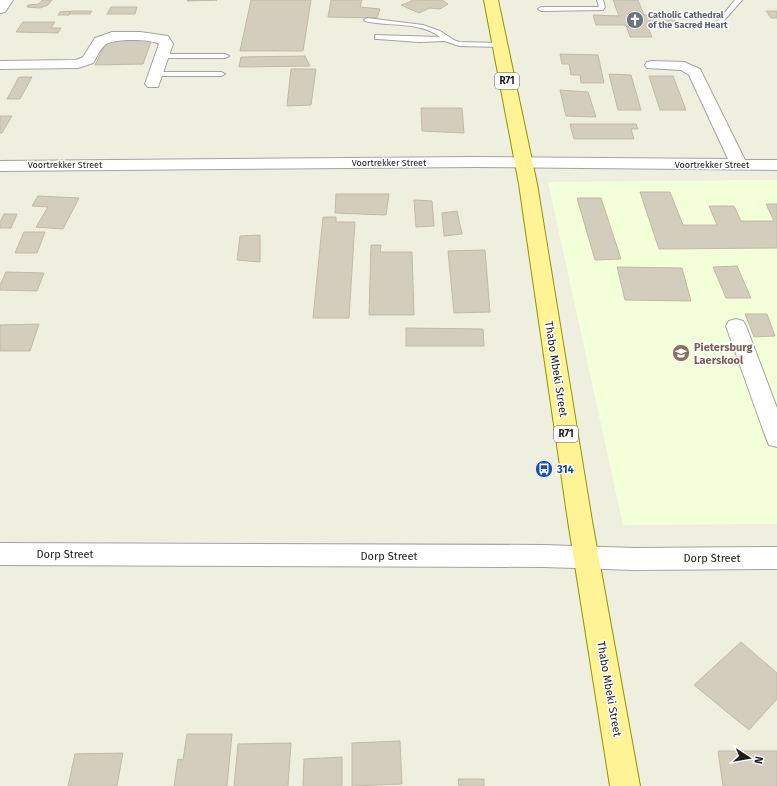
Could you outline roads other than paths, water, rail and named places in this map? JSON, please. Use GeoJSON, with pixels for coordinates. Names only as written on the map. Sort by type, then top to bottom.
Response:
{"type":"FeatureCollection","features":[{"type":"Feature","properties":{"kind":"main road","name":"Thabo Mbeki Street"},"geometry":{"type":"LineString","coordinates":[[492,0],[524,163],[586,558],[626,786]]}},
{"type":"Feature","properties":{"kind":"street"},"geometry":{"type":"LineString","coordinates":[[0,10],[6,0]]}},
{"type":"Feature","properties":{"kind":"street"},"geometry":{"type":"LineString","coordinates":[[0,65],[71,64],[85,62],[90,58],[103,38],[163,39],[166,44],[155,79]]}},
{"type":"Feature","properties":{"kind":"street"},"geometry":{"type":"LineString","coordinates":[[652,65],[684,66],[695,72],[739,165]]}},
{"type":"Feature","properties":{"kind":"street","name":"Voortrekker Street"},"geometry":{"type":"LineString","coordinates":[[0,166],[524,163],[777,165]]}},
{"type":"Feature","properties":{"kind":"street"},"geometry":{"type":"LineString","coordinates":[[736,326],[777,438]]}},
{"type":"Feature","properties":{"kind":"street","name":"Dorp Street"},"geometry":{"type":"LineString","coordinates":[[0,554],[777,558]]}},
{"type":"Feature","properties":{"kind":"lane"},"geometry":{"type":"LineString","coordinates":[[541,9],[601,9],[602,7],[600,0]]}},
{"type":"Feature","properties":{"kind":"lane"},"geometry":{"type":"LineString","coordinates":[[719,23],[739,0]]}},
{"type":"Feature","properties":{"kind":"lane"},"geometry":{"type":"LineString","coordinates":[[367,20],[421,26],[438,32],[447,39],[459,44],[500,45]]}},
{"type":"Feature","properties":{"kind":"lane"},"geometry":{"type":"LineString","coordinates":[[378,37],[419,40],[447,39]]}},
{"type":"Feature","properties":{"kind":"lane"},"geometry":{"type":"LineString","coordinates":[[162,56],[225,56]]}},
{"type":"Feature","properties":{"kind":"lane"},"geometry":{"type":"LineString","coordinates":[[155,79],[220,74]]}},
{"type":"Feature","properties":{"kind":"place","name":"Catholic Cathedral of the Sacred Heart"},"geometry":{"type":"Point","coordinates":[635,20]}},
{"type":"Feature","properties":{"kind":"place","name":"Pietersburg Laerskool"},"geometry":{"type":"Point","coordinates":[681,353]}},
{"type":"Feature","properties":{"kind":"place","name":"314"},"geometry":{"type":"Point","coordinates":[544,469]}}]}
